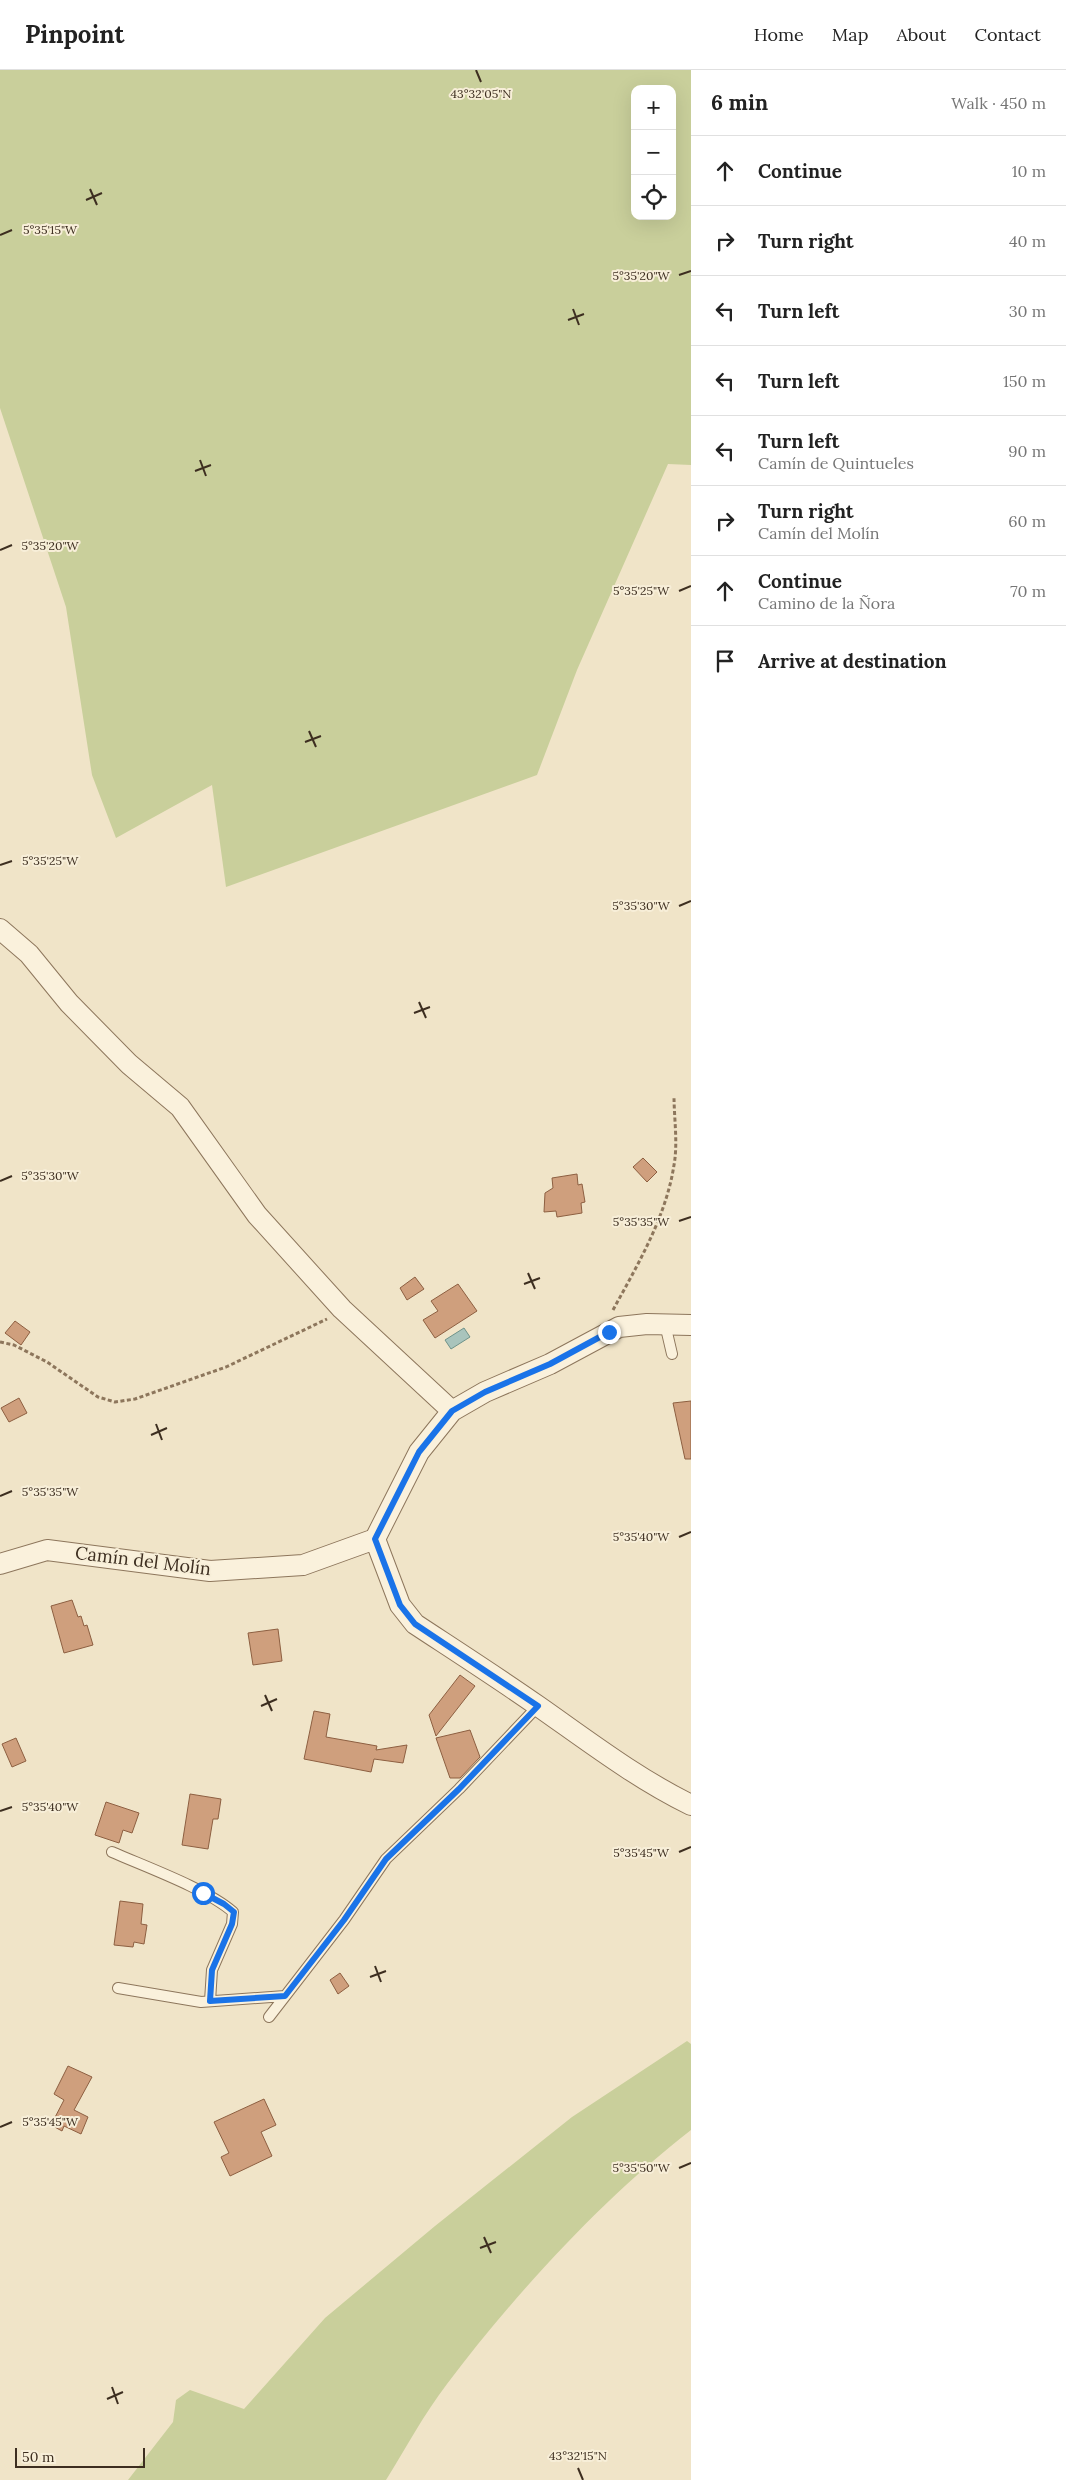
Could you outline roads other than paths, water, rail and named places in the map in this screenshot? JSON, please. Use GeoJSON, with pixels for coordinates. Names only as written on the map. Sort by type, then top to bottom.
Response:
{"type":"FeatureCollection","features":[{"type":"Feature","properties":{"kind":"street"},"geometry":{"type":"LineString","coordinates":[[0,929],[30,954],[69,1002],[129,1064],[180,1107],[258,1215],[342,1309],[452,1411]]}},
{"type":"Feature","properties":{"kind":"street"},"geometry":{"type":"LineString","coordinates":[[691,1325],[665,1324],[620,1327],[550,1364],[485,1392],[452,1411],[419,1452],[375,1539],[400,1605],[415,1624],[538,1706],[606,1755],[666,1793],[691,1805]]}},
{"type":"Feature","properties":{"kind":"street","name":"Camín del Molín"},"geometry":{"type":"LineString","coordinates":[[0,1564],[47,1550],[210,1571],[266,1568],[304,1565],[375,1539]]}},
{"type":"Feature","properties":{"kind":"lane"},"geometry":{"type":"LineString","coordinates":[[665,1324],[672,1354]]}},
{"type":"Feature","properties":{"kind":"lane"},"geometry":{"type":"LineString","coordinates":[[269,2017],[344,1920],[386,1859],[459,1789],[538,1706]]}},
{"type":"Feature","properties":{"kind":"lane"},"geometry":{"type":"LineString","coordinates":[[112,1852],[203,1893],[224,1904],[234,1912],[232,1924],[212,1970],[210,2001]]}},
{"type":"Feature","properties":{"kind":"lane"},"geometry":{"type":"LineString","coordinates":[[118,1988],[201,2002],[285,1996]]}},
{"type":"Feature","properties":{"kind":"water"},"geometry":{"type":"Polygon","coordinates":[[[464,1328],[470,1337],[451,1349],[445,1340],[464,1328]]]}}]}
